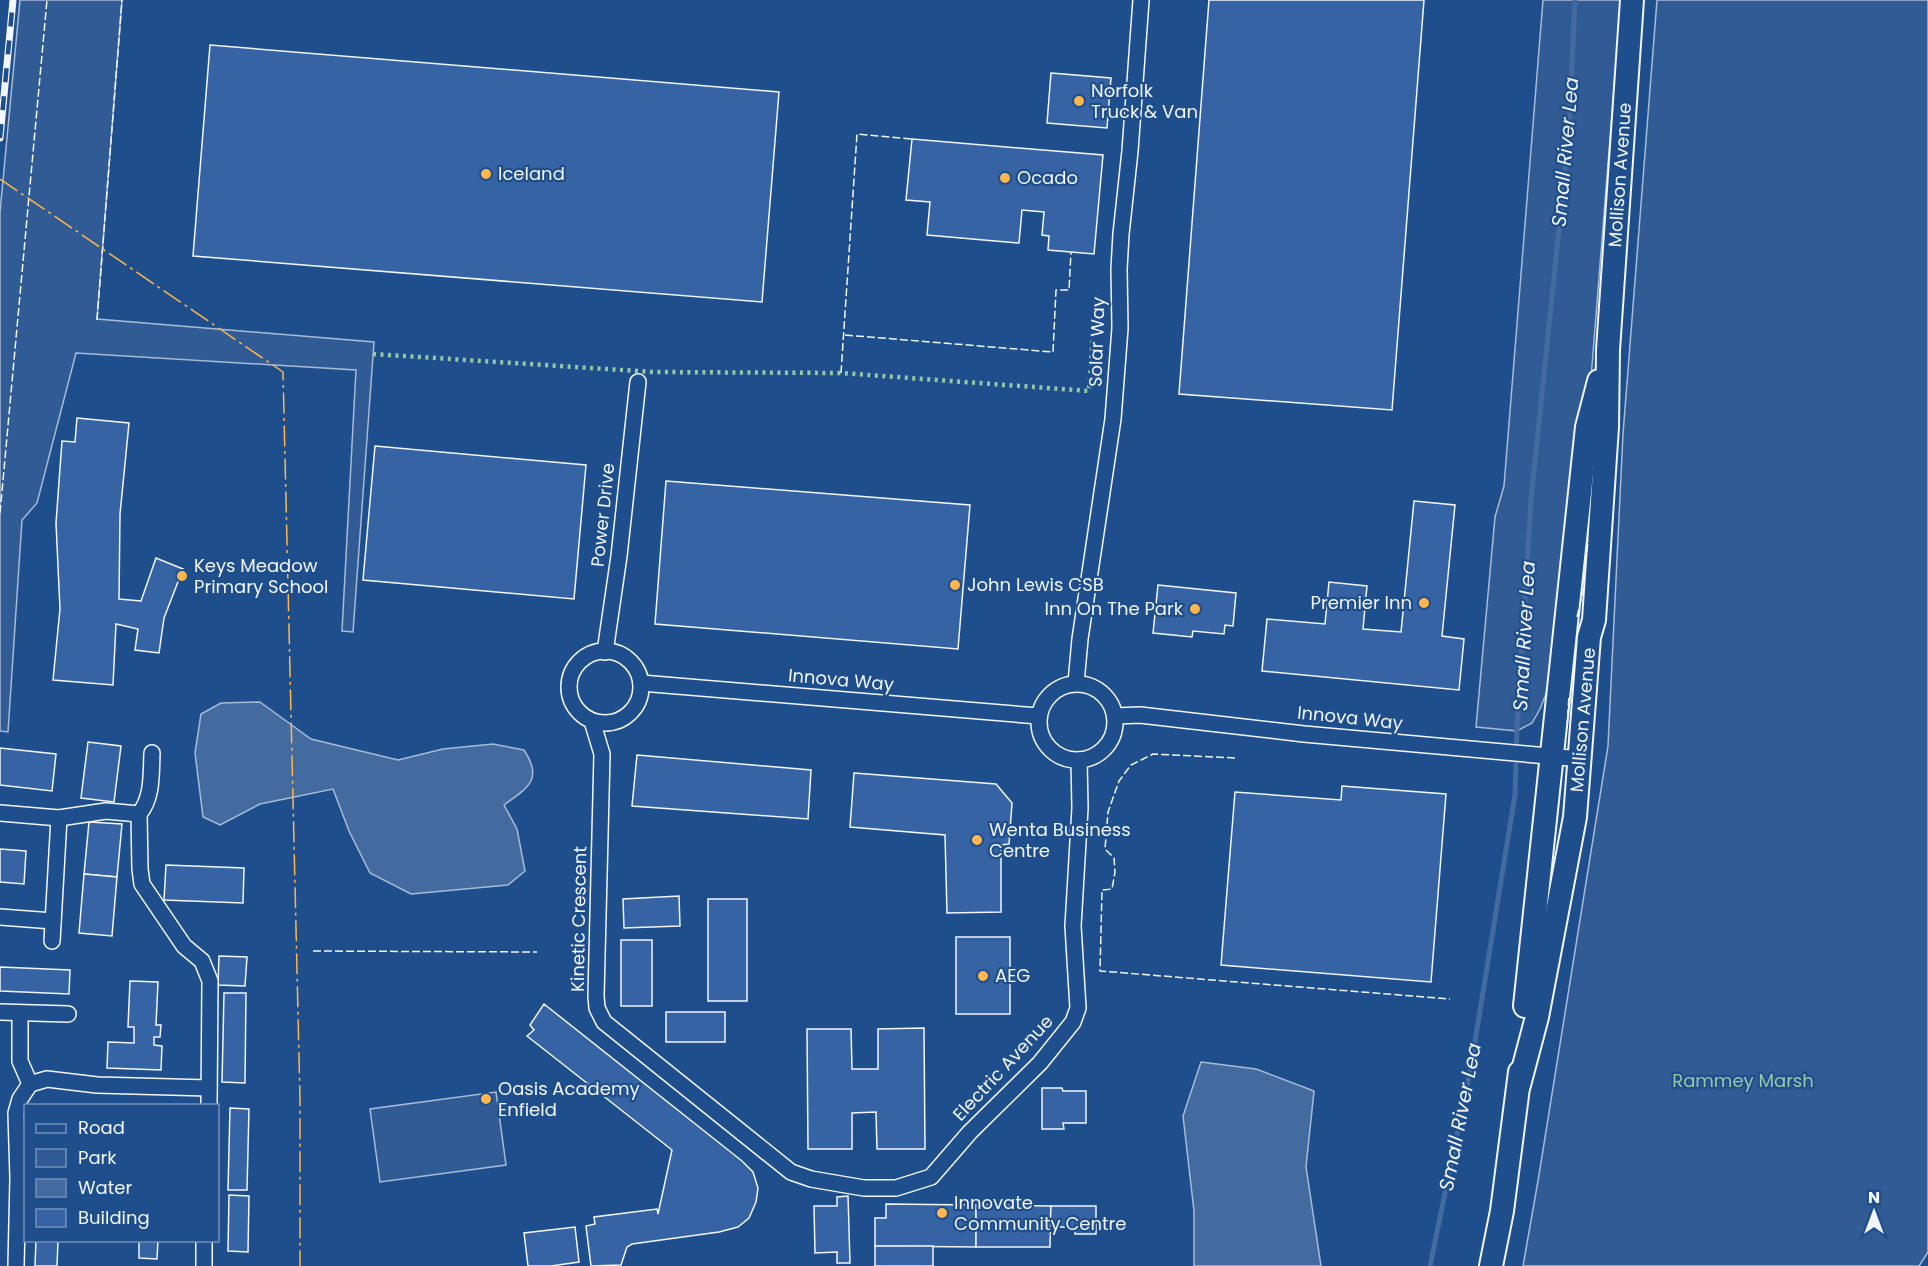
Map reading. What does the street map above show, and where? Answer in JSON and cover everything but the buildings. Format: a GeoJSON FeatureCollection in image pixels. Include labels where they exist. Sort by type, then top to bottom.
{"type":"FeatureCollection","features":[{"type":"Feature","properties":{"kind":"main road","name":"Mollison Avenue"},"geometry":{"type":"LineString","coordinates":[[1519,1085],[1537,1017],[1575,817],[1589,637],[1594,620],[1607,427],[1608,350],[1632,0]]}},
{"type":"Feature","properties":{"kind":"main road","name":"Mollison Avenue"},"geometry":{"type":"LineString","coordinates":[[1491,1266],[1502,1211],[1519,1085],[1551,757],[1587,427],[1608,350]]}},
{"type":"Feature","properties":{"kind":"street","name":"Solar Way"},"geometry":{"type":"LineString","coordinates":[[1076,683],[1080,639],[1113,420],[1120,328],[1121,234],[1130,150],[1141,0]]}},
{"type":"Feature","properties":{"kind":"street","name":"Power Drive"},"geometry":{"type":"LineString","coordinates":[[605,652],[619,556],[638,382]]}},
{"type":"Feature","properties":{"kind":"street"},"geometry":{"type":"LineString","coordinates":[[605,652],[625,657],[633,664],[641,683],[637,704],[631,713],[611,723],[592,721],[581,714],[574,705],[569,684],[577,665],[594,653],[605,652]]}},
{"type":"Feature","properties":{"kind":"street","name":"Innova Way"},"geometry":{"type":"LineString","coordinates":[[641,683],[1038,716]]}},
{"type":"Feature","properties":{"kind":"street"},"geometry":{"type":"LineString","coordinates":[[1076,683],[1091,686],[1102,693],[1110,703],[1115,717],[1114,730],[1110,741],[1091,758],[1066,759],[1046,746],[1038,727],[1038,716],[1049,695],[1065,685],[1076,683]]}},
{"type":"Feature","properties":{"kind":"street","name":"Innova Way"},"geometry":{"type":"LineString","coordinates":[[1115,717],[1140,715],[1304,734],[1581,759]]}},
{"type":"Feature","properties":{"kind":"street","name":"Kinetic Crescent"},"geometry":{"type":"LineString","coordinates":[[592,721],[602,754],[597,1008],[604,1022],[791,1172]]}},
{"type":"Feature","properties":{"kind":"street"},"geometry":{"type":"LineString","coordinates":[[152,753],[148,796],[139,814],[142,884],[184,946],[202,961],[210,981],[209,1104]]}},
{"type":"Feature","properties":{"kind":"street","name":"Electric Avenue"},"geometry":{"type":"LineString","coordinates":[[791,1172],[811,1179],[864,1188],[896,1188],[931,1177],[970,1132],[1040,1063],[1073,1022],[1078,1008],[1073,926],[1080,808],[1079,760]]}},
{"type":"Feature","properties":{"kind":"street"},"geometry":{"type":"LineString","coordinates":[[0,813],[60,818],[106,811],[139,814]]}},
{"type":"Feature","properties":{"kind":"street"},"geometry":{"type":"LineString","coordinates":[[52,941],[60,818]]}},
{"type":"Feature","properties":{"kind":"street"},"geometry":{"type":"LineString","coordinates":[[0,917],[53,921]]}},
{"type":"Feature","properties":{"kind":"street"},"geometry":{"type":"LineString","coordinates":[[0,1012],[68,1014]]}},
{"type":"Feature","properties":{"kind":"street"},"geometry":{"type":"LineString","coordinates":[[20,1013],[20,1061],[30,1084]]}},
{"type":"Feature","properties":{"kind":"street"},"geometry":{"type":"LineString","coordinates":[[16,1266],[18,1178],[16,1113],[20,1099],[30,1084],[47,1078],[97,1085],[209,1088]]}},
{"type":"Feature","properties":{"kind":"street"},"geometry":{"type":"LineString","coordinates":[[204,1242],[204,1266]]}},
{"type":"Feature","properties":{"kind":"green space"},"geometry":{"type":"Polygon","coordinates":[[[20,0],[122,0],[97,319],[374,342],[353,632],[342,631],[356,370],[76,353],[37,503],[22,520],[8,732],[0,731],[0,212],[20,0]]]}},
{"type":"Feature","properties":{"kind":"green space"},"geometry":{"type":"Polygon","coordinates":[[[1543,0],[1621,0],[1590,391],[1561,568],[1548,689],[1532,723],[1517,731],[1476,727],[1495,517],[1504,486],[1543,0]]]}},
{"type":"Feature","properties":{"kind":"green space","name":"Rammey Marsh"},"geometry":{"type":"Polygon","coordinates":[[[1657,0],[1928,0],[1928,1252],[1919,1266],[1523,1266],[1608,746],[1623,434],[1657,0]]]}},
{"type":"Feature","properties":{"kind":"green space"},"geometry":{"type":"Polygon","coordinates":[[[496,1092],[506,1165],[380,1182],[370,1109],[496,1092]]]}},
{"type":"Feature","properties":{"kind":"water"},"geometry":{"type":"Polygon","coordinates":[[[260,702],[311,739],[398,760],[443,749],[493,744],[524,750],[530,760],[533,776],[526,788],[504,805],[517,829],[525,871],[508,885],[411,894],[370,873],[349,831],[333,789],[260,804],[220,825],[203,817],[195,753],[201,714],[221,703],[260,702]]]}},
{"type":"Feature","properties":{"kind":"water"},"geometry":{"type":"Polygon","coordinates":[[[1201,1062],[1256,1069],[1314,1091],[1306,1167],[1321,1266],[1194,1266],[1194,1211],[1183,1116],[1201,1062]]]}},
{"type":"Feature","properties":{"kind":"waterway","name":"Small River Lea"},"geometry":{"type":"LineString","coordinates":[[1430,1266],[1470,1072],[1515,795],[1531,500],[1569,132],[1575,0]]}},
{"type":"Feature","properties":{"kind":"railway"},"geometry":{"type":"LineString","coordinates":[[0,138],[13,0]]}},
{"type":"Feature","properties":{"kind":"hedge"},"geometry":{"type":"LineString","coordinates":[[373,354],[653,372],[841,373],[1089,391],[1096,293]]}},
{"type":"Feature","properties":{"kind":"fence"},"geometry":{"type":"LineString","coordinates":[[0,513],[47,0]]}},
{"type":"Feature","properties":{"kind":"fence"},"geometry":{"type":"LineString","coordinates":[[97,320],[122,0]]}},
{"type":"Feature","properties":{"kind":"fence"},"geometry":{"type":"LineString","coordinates":[[841,373],[857,134],[912,139]]}},
{"type":"Feature","properties":{"kind":"fence"},"geometry":{"type":"LineString","coordinates":[[845,335],[1053,352],[1056,290],[1069,290],[1071,252]]}},
{"type":"Feature","properties":{"kind":"fence"},"geometry":{"type":"LineString","coordinates":[[1577,617],[1583,591],[1588,540]]}},
{"type":"Feature","properties":{"kind":"fence"},"geometry":{"type":"LineString","coordinates":[[1567,728],[1569,695]]}},
{"type":"Feature","properties":{"kind":"fence"},"geometry":{"type":"LineString","coordinates":[[1235,758],[1153,754],[1131,765],[1119,781],[1108,812],[1105,849],[1114,858],[1115,872],[1112,889],[1102,890],[1100,971],[1450,999]]}},
{"type":"Feature","properties":{"kind":"fence"},"geometry":{"type":"LineString","coordinates":[[313,951],[537,952]]}},
{"type":"Feature","properties":{"kind":"power"},"geometry":{"type":"LineString","coordinates":[[0,179],[283,372],[300,1099],[300,1266]]}},
{"type":"Feature","properties":{"kind":"place","name":"Norfolk Truck & Van"},"geometry":{"type":"Point","coordinates":[1079,101]}},
{"type":"Feature","properties":{"kind":"place","name":"Iceland"},"geometry":{"type":"Point","coordinates":[486,174]}},
{"type":"Feature","properties":{"kind":"place","name":"Ocado"},"geometry":{"type":"Point","coordinates":[1005,178]}},
{"type":"Feature","properties":{"kind":"place","name":"Keys Meadow Primary School"},"geometry":{"type":"Point","coordinates":[182,576]}},
{"type":"Feature","properties":{"kind":"place","name":"John Lewis CSB"},"geometry":{"type":"Point","coordinates":[955,585]}},
{"type":"Feature","properties":{"kind":"place","name":"Premier Inn"},"geometry":{"type":"Point","coordinates":[1424,603]}},
{"type":"Feature","properties":{"kind":"place","name":"Inn On The Park"},"geometry":{"type":"Point","coordinates":[1195,609]}},
{"type":"Feature","properties":{"kind":"place","name":"Wenta Business Centre"},"geometry":{"type":"Point","coordinates":[977,840]}},
{"type":"Feature","properties":{"kind":"place","name":"AEG"},"geometry":{"type":"Point","coordinates":[983,976]}},
{"type":"Feature","properties":{"kind":"place","name":"Oasis Academy Enfield"},"geometry":{"type":"Point","coordinates":[486,1099]}},
{"type":"Feature","properties":{"kind":"place","name":"Innovate Community Centre"},"geometry":{"type":"Point","coordinates":[942,1213]}}]}
